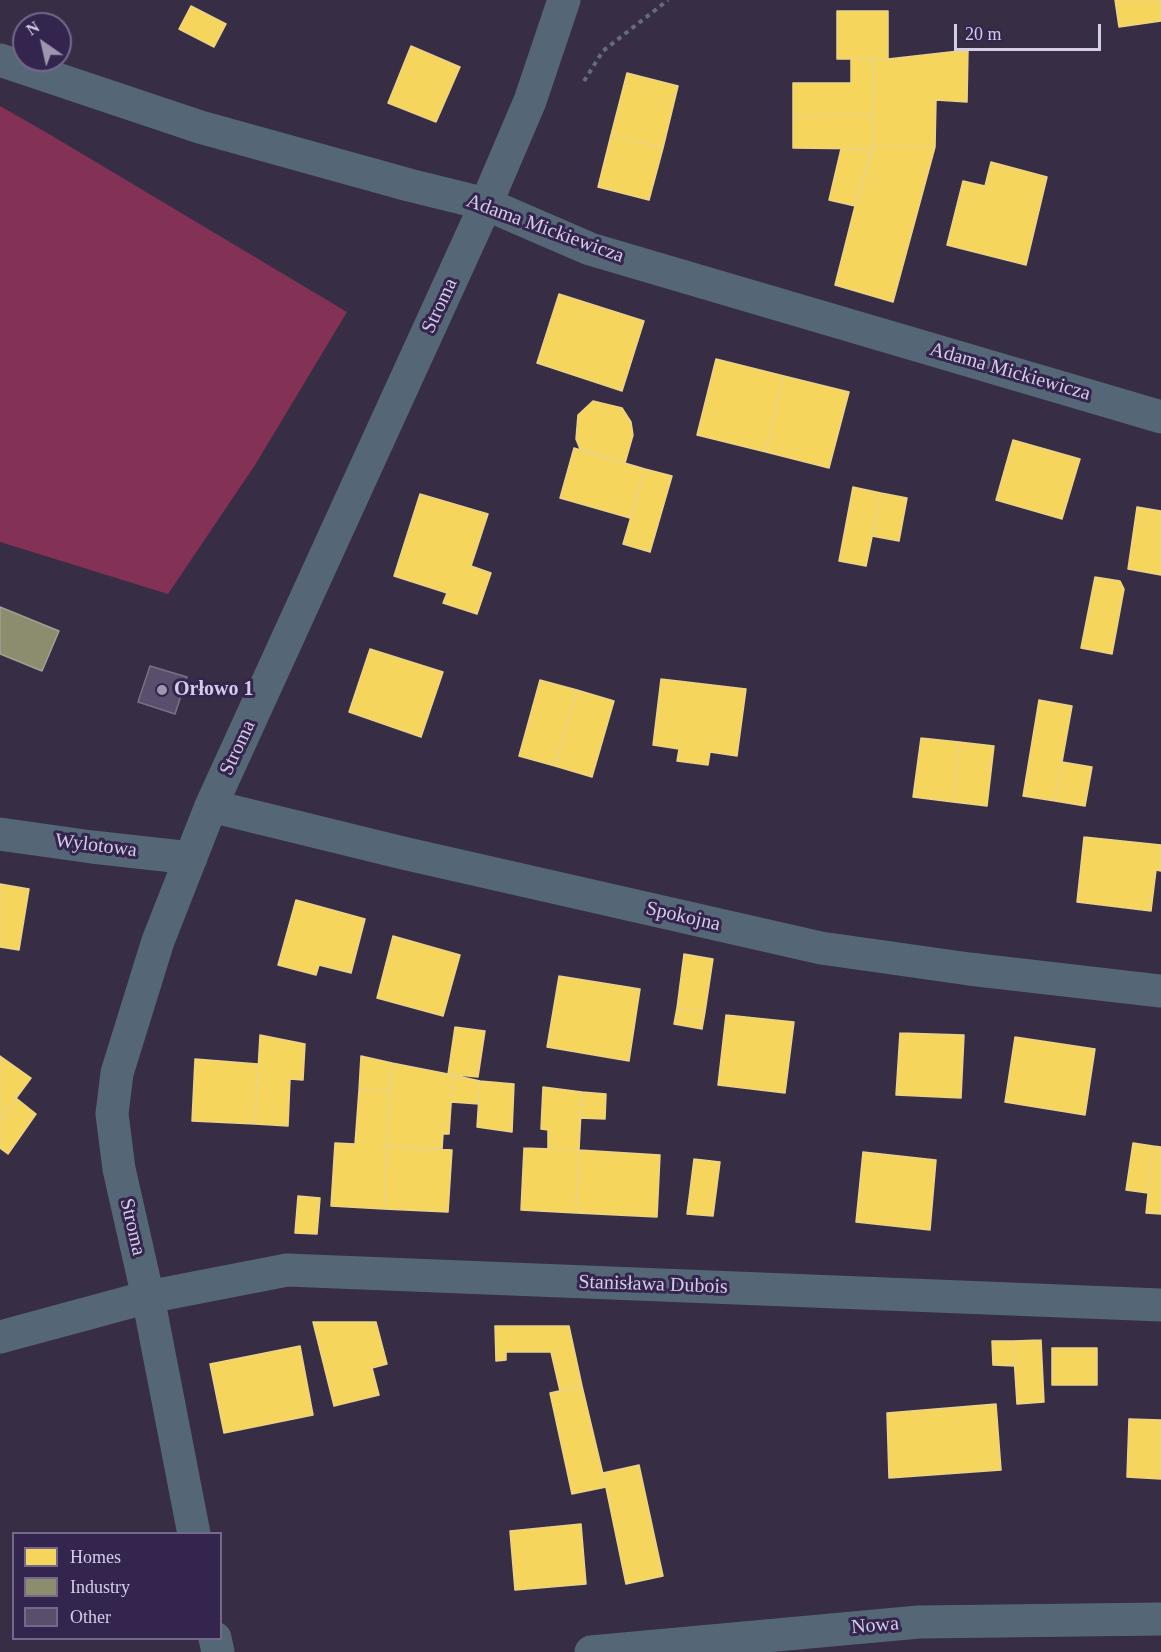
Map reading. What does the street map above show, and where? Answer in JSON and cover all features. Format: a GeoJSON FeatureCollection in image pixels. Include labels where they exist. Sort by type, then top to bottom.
{"type":"FeatureCollection","features":[{"type":"Feature","properties":{"kind":"street","name":"Stroma"},"geometry":{"type":"LineString","coordinates":[[194,1532],[148,1297],[119,1169],[112,1114],[117,1072],[158,941],[211,806],[486,204],[530,101],[564,0]]}},
{"type":"Feature","properties":{"kind":"street","name":"Adama Mickiewicza"},"geometry":{"type":"LineString","coordinates":[[0,60],[200,127],[486,204],[590,249],[1161,417]]}},
{"type":"Feature","properties":{"kind":"street","name":"Spokojna"},"geometry":{"type":"LineString","coordinates":[[211,806],[426,858],[821,948],[969,969],[1161,991]]}},
{"type":"Feature","properties":{"kind":"street","name":"Wylotowa"},"geometry":{"type":"LineString","coordinates":[[0,834],[191,858]]}},
{"type":"Feature","properties":{"kind":"street","name":"Stanisława Dubois"},"geometry":{"type":"LineString","coordinates":[[148,1297],[286,1270],[1161,1305]]}},
{"type":"Feature","properties":{"kind":"street"},"geometry":{"type":"LineString","coordinates":[[0,1337],[148,1297]]}},
{"type":"Feature","properties":{"kind":"street","name":"Nowa"},"geometry":{"type":"LineString","coordinates":[[591,1652],[919,1622],[1161,1619]]}},
{"type":"Feature","properties":{"kind":"path"},"geometry":{"type":"LineString","coordinates":[[580,88],[603,51],[668,0]]}},
{"type":"Feature","properties":{"kind":"shaded area"},"geometry":{"type":"Polygon","coordinates":[[[0,106],[347,312],[255,465],[168,594],[0,542],[0,106]]]}},
{"type":"Feature","properties":{"kind":"building: Homes"},"geometry":{"type":"Polygon","coordinates":[[[1115,0],[1161,0],[1161,21],[1119,27],[1115,0]]]}},
{"type":"Feature","properties":{"kind":"building: Homes"},"geometry":{"type":"Polygon","coordinates":[[[191,6],[226,24],[214,47],[179,29],[191,6]]]}},
{"type":"Feature","properties":{"kind":"building: Homes"},"geometry":{"type":"Polygon","coordinates":[[[837,11],[888,11],[888,59],[837,59],[837,11]]]}},
{"type":"Feature","properties":{"kind":"building: Homes"},"geometry":{"type":"Polygon","coordinates":[[[411,46],[460,67],[436,122],[388,103],[411,46]]]}},
{"type":"Feature","properties":{"kind":"building: Homes"},"geometry":{"type":"Polygon","coordinates":[[[968,50],[967,102],[936,100],[935,147],[873,146],[873,59],[968,50]]]}},
{"type":"Feature","properties":{"kind":"building: Homes"},"geometry":{"type":"Polygon","coordinates":[[[851,59],[873,59],[873,115],[793,116],[793,83],[851,83],[851,59]]]}},
{"type":"Feature","properties":{"kind":"building: Homes"},"geometry":{"type":"Polygon","coordinates":[[[627,73],[678,86],[663,148],[611,135],[627,73]]]}},
{"type":"Feature","properties":{"kind":"building: Homes"},"geometry":{"type":"Polygon","coordinates":[[[873,115],[873,149],[793,148],[793,116],[873,115]]]}},
{"type":"Feature","properties":{"kind":"building: Homes"},"geometry":{"type":"Polygon","coordinates":[[[611,135],[663,148],[649,200],[598,187],[611,135]]]}},
{"type":"Feature","properties":{"kind":"building: Homes"},"geometry":{"type":"Polygon","coordinates":[[[873,146],[935,147],[893,302],[835,285],[873,146]]]}},
{"type":"Feature","properties":{"kind":"building: Homes"},"geometry":{"type":"Polygon","coordinates":[[[841,149],[873,149],[855,206],[829,200],[841,149]]]}},
{"type":"Feature","properties":{"kind":"building: Homes"},"geometry":{"type":"Polygon","coordinates":[[[991,162],[1047,177],[1026,265],[947,245],[963,181],[985,186],[991,162]]]}},
{"type":"Feature","properties":{"kind":"building: Homes"},"geometry":{"type":"Polygon","coordinates":[[[559,294],[644,321],[622,391],[537,363],[559,294]]]}},
{"type":"Feature","properties":{"kind":"building: Homes"},"geometry":{"type":"Polygon","coordinates":[[[716,359],[784,376],[766,452],[697,435],[716,359]]]}},
{"type":"Feature","properties":{"kind":"building: Homes"},"geometry":{"type":"Polygon","coordinates":[[[784,376],[849,392],[829,468],[766,452],[784,376]]]}},
{"type":"Feature","properties":{"kind":"building: Homes"},"geometry":{"type":"Polygon","coordinates":[[[593,401],[622,408],[631,422],[633,435],[625,463],[580,449],[576,439],[578,415],[593,401]]]}},
{"type":"Feature","properties":{"kind":"building: Homes"},"geometry":{"type":"Polygon","coordinates":[[[1013,440],[1080,459],[1062,519],[996,500],[1013,440]]]}},
{"type":"Feature","properties":{"kind":"building: Homes"},"geometry":{"type":"Polygon","coordinates":[[[574,448],[645,469],[630,518],[560,498],[574,448]]]}},
{"type":"Feature","properties":{"kind":"building: Homes"},"geometry":{"type":"Polygon","coordinates":[[[645,469],[672,476],[650,552],[623,544],[645,469]]]}},
{"type":"Feature","properties":{"kind":"building: Homes"},"geometry":{"type":"Polygon","coordinates":[[[853,487],[881,493],[866,566],[839,561],[853,487]]]}},
{"type":"Feature","properties":{"kind":"building: Homes"},"geometry":{"type":"Polygon","coordinates":[[[881,493],[907,498],[899,541],[872,536],[881,493]]]}},
{"type":"Feature","properties":{"kind":"building: Homes"},"geometry":{"type":"Polygon","coordinates":[[[420,494],[488,514],[471,566],[491,573],[477,614],[443,603],[447,593],[394,576],[420,494]]]}},
{"type":"Feature","properties":{"kind":"building: Homes"},"geometry":{"type":"Polygon","coordinates":[[[1137,507],[1161,511],[1161,575],[1128,569],[1137,507]]]}},
{"type":"Feature","properties":{"kind":"building: Homes"},"geometry":{"type":"Polygon","coordinates":[[[1095,577],[1120,581],[1124,589],[1112,654],[1081,648],[1095,577]]]}},
{"type":"Feature","properties":{"kind":"building: Homes"},"geometry":{"type":"Polygon","coordinates":[[[370,649],[443,672],[421,737],[349,712],[370,649]]]}},
{"type":"Feature","properties":{"kind":"building: Homes"},"geometry":{"type":"Polygon","coordinates":[[[661,679],[746,689],[737,756],[710,752],[708,765],[677,761],[679,749],[653,745],[661,679]]]}},
{"type":"Feature","properties":{"kind":"building: Homes"},"geometry":{"type":"Polygon","coordinates":[[[540,680],[577,690],[555,766],[519,756],[540,680]]]}},
{"type":"Feature","properties":{"kind":"building: Homes"},"geometry":{"type":"Polygon","coordinates":[[[577,690],[614,701],[592,777],[555,766],[577,690]]]}},
{"type":"Feature","properties":{"kind":"building: Homes"},"geometry":{"type":"Polygon","coordinates":[[[1039,700],[1072,706],[1055,801],[1023,796],[1039,700]]]}},
{"type":"Feature","properties":{"kind":"building: Homes"},"geometry":{"type":"Polygon","coordinates":[[[921,738],[959,742],[953,802],[913,797],[921,738]]]}},
{"type":"Feature","properties":{"kind":"building: Homes"},"geometry":{"type":"Polygon","coordinates":[[[959,742],[994,746],[987,806],[953,802],[959,742]]]}},
{"type":"Feature","properties":{"kind":"building: Homes"},"geometry":{"type":"Polygon","coordinates":[[[1062,762],[1092,767],[1085,806],[1055,801],[1062,762]]]}},
{"type":"Feature","properties":{"kind":"building: Homes"},"geometry":{"type":"Polygon","coordinates":[[[1084,837],[1161,845],[1161,871],[1156,870],[1151,911],[1077,902],[1084,837]]]}},
{"type":"Feature","properties":{"kind":"building: Homes"},"geometry":{"type":"Polygon","coordinates":[[[0,884],[29,889],[19,950],[0,947],[0,884]]]}},
{"type":"Feature","properties":{"kind":"building: Homes"},"geometry":{"type":"Polygon","coordinates":[[[296,900],[365,919],[351,973],[319,965],[316,975],[278,965],[296,900]]]}},
{"type":"Feature","properties":{"kind":"building: Homes"},"geometry":{"type":"Polygon","coordinates":[[[393,936],[460,955],[443,1016],[377,998],[393,936]]]}},
{"type":"Feature","properties":{"kind":"building: Homes"},"geometry":{"type":"Polygon","coordinates":[[[684,954],[713,959],[705,1012],[677,1008],[684,954]]]}},
{"type":"Feature","properties":{"kind":"building: Homes"},"geometry":{"type":"Polygon","coordinates":[[[559,976],[640,989],[629,1061],[547,1047],[559,976]]]}},
{"type":"Feature","properties":{"kind":"building: Homes"},"geometry":{"type":"Polygon","coordinates":[[[677,1008],[705,1012],[702,1029],[674,1024],[677,1008]]]}},
{"type":"Feature","properties":{"kind":"building: Homes"},"geometry":{"type":"Polygon","coordinates":[[[726,1015],[794,1022],[785,1093],[718,1085],[726,1015]]]}},
{"type":"Feature","properties":{"kind":"building: Homes"},"geometry":{"type":"Polygon","coordinates":[[[455,1027],[485,1031],[478,1077],[448,1074],[455,1027]]]}},
{"type":"Feature","properties":{"kind":"building: Homes"},"geometry":{"type":"Polygon","coordinates":[[[900,1033],[964,1035],[961,1098],[896,1095],[900,1033]]]}},
{"type":"Feature","properties":{"kind":"building: Homes"},"geometry":{"type":"Polygon","coordinates":[[[260,1035],[305,1044],[303,1080],[290,1079],[288,1126],[255,1124],[260,1035]]]}},
{"type":"Feature","properties":{"kind":"building: Homes"},"geometry":{"type":"Polygon","coordinates":[[[1015,1037],[1095,1049],[1085,1115],[1005,1102],[1015,1037]]]}},
{"type":"Feature","properties":{"kind":"building: Homes"},"geometry":{"type":"Polygon","coordinates":[[[0,1056],[31,1078],[0,1120],[0,1056]]]}},
{"type":"Feature","properties":{"kind":"building: Homes"},"geometry":{"type":"Polygon","coordinates":[[[361,1056],[392,1063],[390,1091],[359,1090],[361,1056]]]}},
{"type":"Feature","properties":{"kind":"building: Homes"},"geometry":{"type":"Polygon","coordinates":[[[195,1059],[258,1064],[255,1124],[192,1121],[195,1059]]]}},
{"type":"Feature","properties":{"kind":"building: Homes"},"geometry":{"type":"Polygon","coordinates":[[[392,1063],[453,1075],[449,1134],[443,1134],[442,1149],[387,1147],[392,1063]]]}},
{"type":"Feature","properties":{"kind":"building: Homes"},"geometry":{"type":"Polygon","coordinates":[[[453,1075],[480,1081],[479,1104],[451,1102],[453,1075]]]}},
{"type":"Feature","properties":{"kind":"building: Homes"},"geometry":{"type":"Polygon","coordinates":[[[480,1081],[514,1084],[512,1132],[477,1127],[480,1081]]]}},
{"type":"Feature","properties":{"kind":"building: Homes"},"geometry":{"type":"Polygon","coordinates":[[[543,1087],[582,1092],[579,1150],[548,1149],[548,1130],[541,1129],[543,1087]]]}},
{"type":"Feature","properties":{"kind":"building: Homes"},"geometry":{"type":"Polygon","coordinates":[[[359,1090],[390,1091],[384,1209],[331,1206],[335,1143],[355,1144],[359,1090]]]}},
{"type":"Feature","properties":{"kind":"building: Homes"},"geometry":{"type":"Polygon","coordinates":[[[582,1092],[606,1094],[605,1119],[580,1118],[582,1092]]]}},
{"type":"Feature","properties":{"kind":"building: Homes"},"geometry":{"type":"Polygon","coordinates":[[[16,1098],[36,1114],[8,1154],[0,1148],[0,1120],[16,1098]]]}},
{"type":"Feature","properties":{"kind":"building: Homes"},"geometry":{"type":"Polygon","coordinates":[[[1133,1143],[1153,1146],[1148,1193],[1126,1190],[1133,1143]]]}},
{"type":"Feature","properties":{"kind":"building: Homes"},"geometry":{"type":"Polygon","coordinates":[[[1153,1146],[1161,1147],[1161,1214],[1146,1213],[1153,1146]]]}},
{"type":"Feature","properties":{"kind":"building: Homes"},"geometry":{"type":"Polygon","coordinates":[[[387,1147],[452,1150],[448,1212],[384,1209],[387,1147]]]}},
{"type":"Feature","properties":{"kind":"building: Homes"},"geometry":{"type":"Polygon","coordinates":[[[524,1148],[579,1150],[576,1213],[521,1210],[524,1148]]]}},
{"type":"Feature","properties":{"kind":"building: Homes"},"geometry":{"type":"Polygon","coordinates":[[[579,1150],[660,1155],[657,1217],[576,1213],[579,1150]]]}},
{"type":"Feature","properties":{"kind":"building: Homes"},"geometry":{"type":"Polygon","coordinates":[[[863,1152],[936,1160],[930,1230],[856,1222],[863,1152]]]}},
{"type":"Feature","properties":{"kind":"building: Homes"},"geometry":{"type":"Polygon","coordinates":[[[694,1159],[720,1162],[713,1216],[687,1214],[694,1159]]]}},
{"type":"Feature","properties":{"kind":"building: Homes"},"geometry":{"type":"Polygon","coordinates":[[[298,1196],[320,1198],[317,1234],[295,1233],[298,1196]]]}},
{"type":"Feature","properties":{"kind":"building: Homes"},"geometry":{"type":"Polygon","coordinates":[[[313,1322],[376,1322],[387,1364],[372,1368],[379,1395],[334,1406],[313,1322]]]}},
{"type":"Feature","properties":{"kind":"building: Homes"},"geometry":{"type":"Polygon","coordinates":[[[495,1326],[569,1326],[582,1386],[560,1391],[551,1352],[506,1352],[506,1360],[496,1361],[495,1326]]]}},
{"type":"Feature","properties":{"kind":"building: Homes"},"geometry":{"type":"Polygon","coordinates":[[[1041,1340],[1044,1402],[1017,1404],[1013,1341],[1041,1340]]]}},
{"type":"Feature","properties":{"kind":"building: Homes"},"geometry":{"type":"Polygon","coordinates":[[[992,1341],[1013,1341],[1015,1366],[993,1365],[992,1341]]]}},
{"type":"Feature","properties":{"kind":"building: Homes"},"geometry":{"type":"Polygon","coordinates":[[[300,1346],[313,1415],[224,1433],[210,1364],[300,1346]]]}},
{"type":"Feature","properties":{"kind":"building: Homes"},"geometry":{"type":"Polygon","coordinates":[[[1052,1348],[1097,1348],[1097,1385],[1052,1385],[1052,1348]]]}},
{"type":"Feature","properties":{"kind":"building: Homes"},"geometry":{"type":"Polygon","coordinates":[[[582,1386],[606,1487],[572,1494],[550,1393],[582,1386]]]}},
{"type":"Feature","properties":{"kind":"building: Homes"},"geometry":{"type":"Polygon","coordinates":[[[996,1404],[1001,1470],[889,1478],[887,1413],[996,1404]]]}},
{"type":"Feature","properties":{"kind":"building: Homes"},"geometry":{"type":"Polygon","coordinates":[[[1129,1419],[1161,1420],[1161,1479],[1127,1477],[1129,1419]]]}},
{"type":"Feature","properties":{"kind":"building: Homes"},"geometry":{"type":"Polygon","coordinates":[[[639,1465],[663,1576],[626,1584],[603,1473],[639,1465]]]}},
{"type":"Feature","properties":{"kind":"building: Homes"},"geometry":{"type":"Polygon","coordinates":[[[581,1524],[586,1584],[515,1590],[510,1531],[581,1524]]]}},
{"type":"Feature","properties":{"kind":"building: Industry"},"geometry":{"type":"Polygon","coordinates":[[[0,607],[59,631],[42,671],[0,654],[0,607]]]}},
{"type":"Feature","properties":{"kind":"building: Other","name":"Orłowo 1"},"geometry":{"type":"Polygon","coordinates":[[[150,666],[187,677],[175,714],[138,702],[150,666]]]}},
{"type":"Feature","properties":{"kind":"place","name":"Orłowo 1"},"geometry":{"type":"Point","coordinates":[162,690]}}]}
